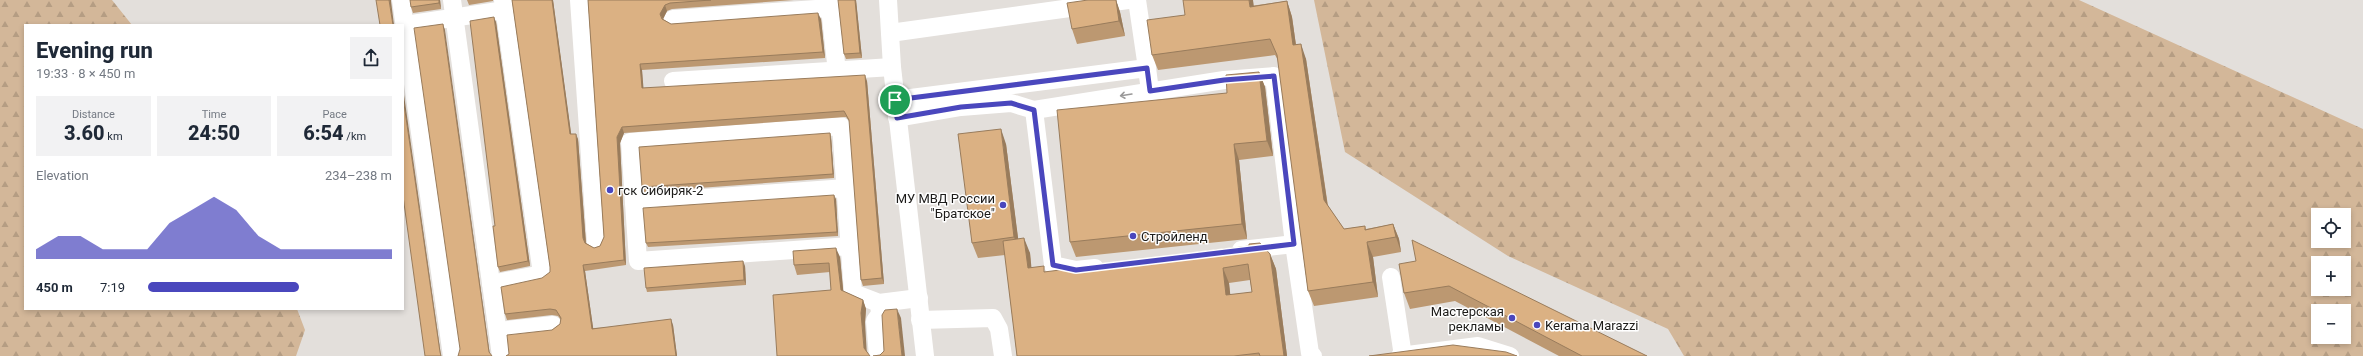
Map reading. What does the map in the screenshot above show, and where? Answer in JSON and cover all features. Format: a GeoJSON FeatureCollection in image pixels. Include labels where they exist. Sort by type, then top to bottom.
{"type":"FeatureCollection","features":[{"type":"Feature","properties":{"kind":"street"},"geometry":{"type":"LineString","coordinates":[[401,0],[452,356]]}},
{"type":"Feature","properties":{"kind":"street"},"geometry":{"type":"LineString","coordinates":[[579,0],[596,243]]}},
{"type":"Feature","properties":{"kind":"street"},"geometry":{"type":"LineString","coordinates":[[888,0],[895,100],[925,356]]}},
{"type":"Feature","properties":{"kind":"street"},"geometry":{"type":"LineString","coordinates":[[890,33],[1128,0]]}},
{"type":"Feature","properties":{"kind":"street"},"geometry":{"type":"LineString","coordinates":[[1137,0],[1150,91]]}},
{"type":"Feature","properties":{"kind":"street"},"geometry":{"type":"LineString","coordinates":[[673,19],[830,4],[837,72]]}},
{"type":"Feature","properties":{"kind":"street"},"geometry":{"type":"LineString","coordinates":[[405,25],[454,9],[504,5],[542,274],[491,284]]}},
{"type":"Feature","properties":{"kind":"street"},"geometry":{"type":"LineString","coordinates":[[454,9],[501,356]]}},
{"type":"Feature","properties":{"kind":"street"},"geometry":{"type":"LineString","coordinates":[[673,81],[837,72],[892,67]]}},
{"type":"Feature","properties":{"kind":"street"},"geometry":{"type":"LineString","coordinates":[[895,100],[988,90],[1147,68]]}},
{"type":"Feature","properties":{"kind":"street"},"geometry":{"type":"LineString","coordinates":[[988,90],[1011,103],[1034,110],[1224,80],[1274,76],[1294,244],[1310,353],[1313,356]]}},
{"type":"Feature","properties":{"kind":"street"},"geometry":{"type":"LineString","coordinates":[[897,118],[961,107],[1011,103]]}},
{"type":"Feature","properties":{"kind":"street"},"geometry":{"type":"LineString","coordinates":[[1034,110],[1053,265],[1076,270],[1115,265]]}},
{"type":"Feature","properties":{"kind":"street"},"geometry":{"type":"LineString","coordinates":[[850,246],[638,261],[630,142],[841,126],[846,188],[850,246],[853,293],[879,303],[919,298]]}},
{"type":"Feature","properties":{"kind":"street"},"geometry":{"type":"LineString","coordinates":[[634,203],[846,188]]}},
{"type":"Feature","properties":{"kind":"street"},"geometry":{"type":"LineString","coordinates":[[1224,252],[1294,244]]}},
{"type":"Feature","properties":{"kind":"street"},"geometry":{"type":"LineString","coordinates":[[1391,277],[1403,356]]}},
{"type":"Feature","properties":{"kind":"street"},"geometry":{"type":"LineString","coordinates":[[878,356],[875,320],[880,314],[879,303]]}},
{"type":"Feature","properties":{"kind":"street"},"geometry":{"type":"LineString","coordinates":[[920,320],[993,318],[999,329],[1003,356]]}},
{"type":"Feature","properties":{"kind":"street"},"geometry":{"type":"LineString","coordinates":[[498,331],[553,325]]}},
{"type":"Feature","properties":{"kind":"street"},"geometry":{"type":"LineString","coordinates":[[1400,356],[1478,346],[1510,356]]}},
{"type":"Feature","properties":{"kind":"green space"},"geometry":{"type":"Polygon","coordinates":[[[0,0],[112,0],[131,24],[24,24],[24,310],[297,310],[305,330],[296,356],[0,356],[0,0]]]}},
{"type":"Feature","properties":{"kind":"green space"},"geometry":{"type":"Polygon","coordinates":[[[1314,0],[2079,0],[2363,129],[2363,356],[1684,356],[1668,329],[1508,256],[1345,152],[1314,0]]]}},
{"type":"Feature","properties":{"kind":"building"},"geometry":{"type":"Polygon","coordinates":[[[376,0],[389,0],[393,24],[380,24],[376,0]]]}},
{"type":"Feature","properties":{"kind":"building"},"geometry":{"type":"Polygon","coordinates":[[[410,0],[439,0],[439,3],[411,7],[410,0]]]}},
{"type":"Feature","properties":{"kind":"building"},"geometry":{"type":"Polygon","coordinates":[[[512,0],[552,0],[570,134],[576,134],[583,238],[585,243],[594,248],[600,246],[604,237],[588,0],[711,0],[670,3],[665,5],[660,14],[662,19],[671,24],[818,13],[823,52],[640,64],[642,88],[865,75],[882,278],[861,280],[849,120],[844,111],[622,127],[617,137],[624,260],[583,265],[592,329],[671,319],[676,356],[506,356],[509,354],[507,335],[552,330],[560,324],[561,318],[556,310],[550,309],[505,314],[501,287],[542,278],[550,272],[512,0]]]}},
{"type":"Feature","properties":{"kind":"building"},"geometry":{"type":"Polygon","coordinates":[[[838,0],[855,0],[860,53],[844,54],[838,0]]]}},
{"type":"Feature","properties":{"kind":"building"},"geometry":{"type":"Polygon","coordinates":[[[1088,0],[1116,0],[1119,21],[1072,29],[1067,3],[1088,0]]]}},
{"type":"Feature","properties":{"kind":"building"},"geometry":{"type":"Polygon","coordinates":[[[1183,0],[1249,0],[1250,7],[1287,1],[1293,45],[1301,44],[1324,200],[1344,229],[1365,226],[1365,230],[1393,224],[1396,237],[1367,242],[1373,282],[1308,291],[1277,55],[1270,39],[1152,55],[1147,20],[1185,15],[1183,0]]]}},
{"type":"Feature","properties":{"kind":"building"},"geometry":{"type":"Polygon","coordinates":[[[494,17],[528,261],[498,267],[493,226],[495,226],[470,21],[494,17]]]}},
{"type":"Feature","properties":{"kind":"building"},"geometry":{"type":"Polygon","coordinates":[[[443,24],[489,352],[492,356],[458,356],[460,349],[414,28],[443,24]]]}},
{"type":"Feature","properties":{"kind":"building"},"geometry":{"type":"Polygon","coordinates":[[[1259,72],[1267,141],[1234,144],[1242,224],[1070,242],[1057,110],[1227,93],[1226,75],[1259,72]]]}},
{"type":"Feature","properties":{"kind":"building"},"geometry":{"type":"Polygon","coordinates":[[[404,104],[441,356],[425,356],[404,203],[404,104]]]}},
{"type":"Feature","properties":{"kind":"building"},"geometry":{"type":"Polygon","coordinates":[[[1001,129],[1014,237],[972,243],[958,134],[1001,129]]]}},
{"type":"Feature","properties":{"kind":"building"},"geometry":{"type":"Polygon","coordinates":[[[830,133],[833,174],[642,187],[639,147],[830,133]]]}},
{"type":"Feature","properties":{"kind":"building"},"geometry":{"type":"Polygon","coordinates":[[[834,195],[837,232],[646,243],[643,208],[834,195]]]}},
{"type":"Feature","properties":{"kind":"building"},"geometry":{"type":"Polygon","coordinates":[[[1024,238],[1028,268],[1044,266],[1044,272],[1249,246],[1249,244],[1260,243],[1270,254],[1284,356],[1260,356],[1259,353],[1234,356],[1017,356],[1003,241],[1024,238]],[[1248,264],[1223,268],[1226,295],[1252,292],[1248,264]]]}},
{"type":"Feature","properties":{"kind":"building"},"geometry":{"type":"Polygon","coordinates":[[[1412,240],[1647,356],[1582,356],[1449,286],[1404,293],[1399,264],[1416,261],[1412,240]]]}},
{"type":"Feature","properties":{"kind":"building"},"geometry":{"type":"Polygon","coordinates":[[[836,248],[841,290],[863,300],[861,313],[864,348],[870,356],[777,356],[773,295],[831,290],[829,263],[794,265],[793,251],[836,248]]]}},
{"type":"Feature","properties":{"kind":"building"},"geometry":{"type":"Polygon","coordinates":[[[743,261],[744,280],[646,288],[644,268],[743,261]]]}},
{"type":"Feature","properties":{"kind":"building"},"geometry":{"type":"Polygon","coordinates":[[[897,309],[902,356],[873,356],[880,355],[884,351],[882,315],[885,310],[897,309]]]}},
{"type":"Feature","properties":{"kind":"building"},"geometry":{"type":"Polygon","coordinates":[[[1453,345],[1506,352],[1517,356],[1369,356],[1453,345]]]}},
{"type":"Feature","properties":{"kind":"place","name":"гск Сибиряк-2"},"geometry":{"type":"Point","coordinates":[610,190]}},
{"type":"Feature","properties":{"kind":"place","name":"МУ МВД России \"Братское\""},"geometry":{"type":"Point","coordinates":[1003,205]}},
{"type":"Feature","properties":{"kind":"place","name":"Стройленд"},"geometry":{"type":"Point","coordinates":[1133,236]}},
{"type":"Feature","properties":{"kind":"place","name":"Мастерская рекламы"},"geometry":{"type":"Point","coordinates":[1512,318]}},
{"type":"Feature","properties":{"kind":"place","name":"Kerama Marazzi"},"geometry":{"type":"Point","coordinates":[1537,325]}},
{"type":"Feature","properties":{"kind":"route"},"geometry":{"type":"LineString","coordinates":[[1147,68],[1150,91],[1224,80],[1274,76],[1294,244],[1076,270],[1053,265],[1034,110],[1011,103],[961,107],[897,118],[895,100],[988,90],[1147,68]]}}]}
